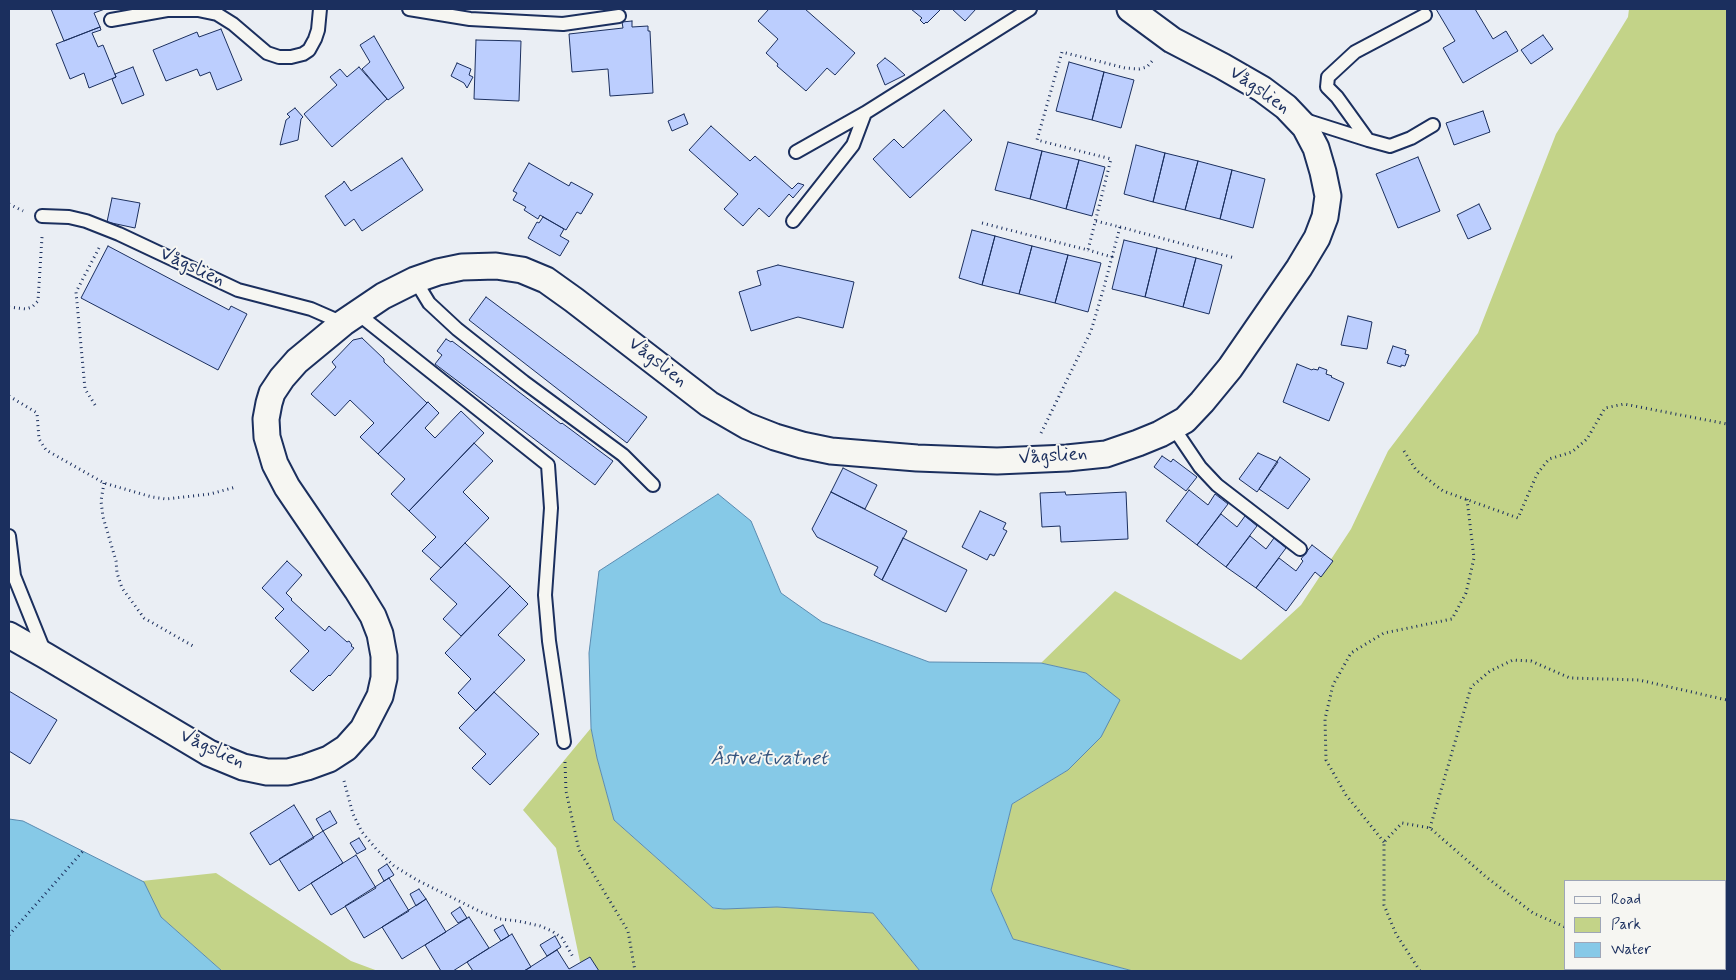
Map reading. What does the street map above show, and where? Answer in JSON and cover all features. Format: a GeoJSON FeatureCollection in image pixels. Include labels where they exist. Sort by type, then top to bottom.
{"type":"FeatureCollection","features":[{"type":"Feature","properties":{"kind":"street","name":"Vågslien"},"geometry":{"type":"LineString","coordinates":[[9,636],[209,753],[243,767],[267,772],[288,772],[307,768],[346,748],[363,729],[380,696],[384,678],[384,656],[380,634],[357,590],[287,487],[275,464],[268,437],[266,419],[272,393],[297,361],[350,318],[383,296],[415,280],[438,272],[462,267],[496,266],[522,270],[546,280],[709,404],[747,426],[793,442],[830,450],[917,458],[997,461],[1033,460],[1106,454],[1138,443],[1173,427],[1191,414],[1230,368],[1299,268],[1325,217],[1328,196],[1316,148],[1305,127],[1295,116],[1262,89],[1172,40],[1130,9]]}},
{"type":"Feature","properties":{"kind":"lane"},"geometry":{"type":"LineString","coordinates":[[111,20],[167,10],[198,10],[217,14],[233,24],[267,53],[280,58],[303,54],[312,44],[318,30],[320,9]]}},
{"type":"Feature","properties":{"kind":"lane"},"geometry":{"type":"LineString","coordinates":[[409,9],[470,19],[563,24],[619,16]]}},
{"type":"Feature","properties":{"kind":"lane"},"geometry":{"type":"LineString","coordinates":[[796,152],[865,113],[1030,9]]}},
{"type":"Feature","properties":{"kind":"lane"},"geometry":{"type":"LineString","coordinates":[[1368,140],[1337,97],[1327,87],[1328,77],[1355,52],[1425,15]]}},
{"type":"Feature","properties":{"kind":"lane"},"geometry":{"type":"LineString","coordinates":[[793,221],[852,145],[865,113]]}},
{"type":"Feature","properties":{"kind":"lane"},"geometry":{"type":"LineString","coordinates":[[1295,116],[1390,146],[1411,138],[1433,125]]}},
{"type":"Feature","properties":{"kind":"lane","name":"Vågslien"},"geometry":{"type":"LineString","coordinates":[[42,216],[70,217],[86,220],[127,237],[238,290],[350,318]]}},
{"type":"Feature","properties":{"kind":"lane"},"geometry":{"type":"LineString","coordinates":[[415,280],[429,303],[457,329],[524,382],[623,455],[653,485]]}},
{"type":"Feature","properties":{"kind":"lane"},"geometry":{"type":"LineString","coordinates":[[350,318],[548,465],[551,508],[545,595],[548,641],[564,742]]}},
{"type":"Feature","properties":{"kind":"lane"},"geometry":{"type":"LineString","coordinates":[[1173,427],[1200,467],[1217,485],[1300,550]]}},
{"type":"Feature","properties":{"kind":"lane"},"geometry":{"type":"LineString","coordinates":[[9,536],[14,576],[46,656]]}},
{"type":"Feature","properties":{"kind":"path"},"geometry":{"type":"LineString","coordinates":[[1088,250],[1111,159],[1037,140],[1062,52],[1125,68],[1138,69],[1147,67],[1172,40]]}},
{"type":"Feature","properties":{"kind":"path"},"geometry":{"type":"LineString","coordinates":[[1096,221],[1235,258]]}},
{"type":"Feature","properties":{"kind":"path"},"geometry":{"type":"LineString","coordinates":[[982,223],[1112,257]]}},
{"type":"Feature","properties":{"kind":"path"},"geometry":{"type":"LineString","coordinates":[[1033,460],[1042,428],[1091,331],[1120,227]]}},
{"type":"Feature","properties":{"kind":"path"},"geometry":{"type":"LineString","coordinates":[[9,306],[26,309],[32,308],[38,301],[42,235]]}},
{"type":"Feature","properties":{"kind":"path"},"geometry":{"type":"LineString","coordinates":[[95,404],[85,389],[76,292],[104,240]]}},
{"type":"Feature","properties":{"kind":"path"},"geometry":{"type":"LineString","coordinates":[[9,396],[37,413],[39,439],[46,450],[104,483],[166,498],[210,494],[236,487]]}},
{"type":"Feature","properties":{"kind":"path"},"geometry":{"type":"LineString","coordinates":[[1404,451],[1416,470],[1443,490],[1518,518],[1538,474],[1549,459],[1572,452],[1587,440],[1605,408],[1624,404],[1727,424]]}},
{"type":"Feature","properties":{"kind":"path"},"geometry":{"type":"LineString","coordinates":[[104,483],[101,501],[122,588],[144,618],[193,646]]}},
{"type":"Feature","properties":{"kind":"path"},"geometry":{"type":"LineString","coordinates":[[1420,971],[1396,934],[1384,905],[1384,842],[1346,795],[1326,760],[1325,719],[1333,685],[1351,653],[1384,634],[1452,618],[1466,593],[1474,558],[1467,500]]}},
{"type":"Feature","properties":{"kind":"path"},"geometry":{"type":"LineString","coordinates":[[1430,828],[1471,686],[1490,670],[1513,660],[1531,661],[1570,678],[1639,680],[1727,700]]}},
{"type":"Feature","properties":{"kind":"path"},"geometry":{"type":"LineString","coordinates":[[564,742],[566,791],[579,850],[628,931],[635,971]]}},
{"type":"Feature","properties":{"kind":"path"},"geometry":{"type":"LineString","coordinates":[[337,754],[353,814],[362,832],[394,866],[417,880],[481,912],[500,919],[540,926],[552,931],[562,938],[573,957]]}},
{"type":"Feature","properties":{"kind":"path"},"geometry":{"type":"LineString","coordinates":[[1384,842],[1402,823],[1430,828],[1485,876],[1533,913],[1564,927]]}},
{"type":"Feature","properties":{"kind":"path"},"geometry":{"type":"LineString","coordinates":[[9,936],[83,851]]}},
{"type":"Feature","properties":{"kind":"green space"},"geometry":{"type":"Polygon","coordinates":[[[1629,9],[1727,9],[1727,971],[1133,971],[1013,939],[991,890],[1012,804],[1068,770],[1086,673],[1041,663],[1115,591],[1241,660],[1301,605],[1351,529],[1388,451],[1478,333],[1556,134],[1628,17],[1629,9]]]}},
{"type":"Feature","properties":{"kind":"green space"},"geometry":{"type":"Polygon","coordinates":[[[591,728],[614,820],[714,909],[777,907],[873,913],[920,971],[582,971],[556,848],[523,810],[591,728]]]}},
{"type":"Feature","properties":{"kind":"green space"},"geometry":{"type":"Polygon","coordinates":[[[216,873],[351,961],[378,971],[222,971],[161,917],[142,881],[216,873]]]}},
{"type":"Feature","properties":{"kind":"water","name":"Åstveitvatnet"},"geometry":{"type":"Polygon","coordinates":[[[718,494],[751,521],[781,593],[822,622],[929,662],[1041,663],[1086,673],[1120,700],[1101,737],[1068,770],[1012,804],[991,890],[1013,939],[1133,971],[920,971],[873,913],[777,907],[713,908],[614,820],[591,728],[589,653],[599,571],[718,494]]]}},
{"type":"Feature","properties":{"kind":"water"},"geometry":{"type":"Polygon","coordinates":[[[9,819],[23,821],[144,882],[161,917],[222,971],[9,971],[9,819]]]}},
{"type":"Feature","properties":{"kind":"building"},"geometry":{"type":"Polygon","coordinates":[[[51,9],[105,9],[94,13],[100,27],[64,41],[51,9]]]}},
{"type":"Feature","properties":{"kind":"building"},"geometry":{"type":"Polygon","coordinates":[[[769,9],[805,9],[855,53],[835,75],[827,68],[806,91],[777,66],[778,64],[766,53],[778,39],[758,21],[769,9]]]}},
{"type":"Feature","properties":{"kind":"building"},"geometry":{"type":"Polygon","coordinates":[[[911,9],[941,9],[924,24],[920,20],[922,18],[911,9]]]}},
{"type":"Feature","properties":{"kind":"building"},"geometry":{"type":"Polygon","coordinates":[[[952,9],[976,9],[965,21],[952,9]]]}},
{"type":"Feature","properties":{"kind":"building"},"geometry":{"type":"Polygon","coordinates":[[[1436,9],[1475,9],[1493,39],[1506,31],[1518,51],[1463,83],[1443,48],[1455,41],[1436,9]]]}},
{"type":"Feature","properties":{"kind":"building"},"geometry":{"type":"Polygon","coordinates":[[[632,21],[632,27],[648,26],[648,31],[650,31],[653,93],[610,96],[608,69],[572,72],[569,34],[623,28],[622,22],[632,21]]]}},
{"type":"Feature","properties":{"kind":"building"},"geometry":{"type":"Polygon","coordinates":[[[100,27],[101,30],[92,33],[98,47],[103,45],[116,77],[89,88],[84,73],[70,79],[56,44],[100,27]]]}},
{"type":"Feature","properties":{"kind":"building"},"geometry":{"type":"Polygon","coordinates":[[[221,29],[242,80],[217,90],[210,72],[200,76],[197,69],[166,81],[153,50],[197,32],[199,37],[221,29]]]}},
{"type":"Feature","properties":{"kind":"building"},"geometry":{"type":"Polygon","coordinates":[[[1543,35],[1553,49],[1531,64],[1521,50],[1543,35]]]}},
{"type":"Feature","properties":{"kind":"building"},"geometry":{"type":"Polygon","coordinates":[[[374,36],[404,88],[388,100],[362,69],[370,62],[360,45],[374,36]]]}},
{"type":"Feature","properties":{"kind":"building"},"geometry":{"type":"Polygon","coordinates":[[[476,40],[521,41],[519,101],[474,99],[476,40]]]}},
{"type":"Feature","properties":{"kind":"building"},"geometry":{"type":"Polygon","coordinates":[[[885,58],[905,75],[885,85],[877,65],[885,58]]]}},
{"type":"Feature","properties":{"kind":"building"},"geometry":{"type":"Polygon","coordinates":[[[1069,62],[1104,72],[1092,120],[1056,111],[1069,62]]]}},
{"type":"Feature","properties":{"kind":"building"},"geometry":{"type":"Polygon","coordinates":[[[457,63],[471,69],[469,75],[473,77],[467,88],[464,83],[451,76],[457,63]]]}},
{"type":"Feature","properties":{"kind":"building"},"geometry":{"type":"Polygon","coordinates":[[[133,67],[144,95],[122,104],[112,79],[116,77],[115,74],[133,67]]]}},
{"type":"Feature","properties":{"kind":"building"},"geometry":{"type":"Polygon","coordinates":[[[359,67],[387,99],[332,147],[304,114],[337,85],[330,77],[340,69],[347,77],[359,67]]]}},
{"type":"Feature","properties":{"kind":"building"},"geometry":{"type":"Polygon","coordinates":[[[1104,72],[1134,80],[1121,128],[1092,120],[1104,72]]]}},
{"type":"Feature","properties":{"kind":"building"},"geometry":{"type":"Polygon","coordinates":[[[295,108],[303,117],[301,119],[298,140],[280,145],[286,120],[290,117],[287,114],[295,108]]]}},
{"type":"Feature","properties":{"kind":"building"},"geometry":{"type":"Polygon","coordinates":[[[944,110],[972,140],[910,198],[873,159],[894,139],[903,148],[944,110]]]}},
{"type":"Feature","properties":{"kind":"building"},"geometry":{"type":"Polygon","coordinates":[[[1483,111],[1490,132],[1454,145],[1446,123],[1483,111]]]}},
{"type":"Feature","properties":{"kind":"building"},"geometry":{"type":"Polygon","coordinates":[[[684,114],[688,124],[672,131],[668,121],[684,114]]]}},
{"type":"Feature","properties":{"kind":"building"},"geometry":{"type":"Polygon","coordinates":[[[711,126],[750,161],[755,156],[792,189],[798,183],[804,185],[793,198],[789,194],[769,217],[759,208],[743,226],[724,209],[738,194],[689,150],[711,126]]]}},
{"type":"Feature","properties":{"kind":"building"},"geometry":{"type":"Polygon","coordinates":[[[1008,142],[1042,151],[1030,199],[995,190],[1008,142]]]}},
{"type":"Feature","properties":{"kind":"building"},"geometry":{"type":"Polygon","coordinates":[[[1136,145],[1165,153],[1153,202],[1124,194],[1136,145]]]}},
{"type":"Feature","properties":{"kind":"building"},"geometry":{"type":"Polygon","coordinates":[[[1042,151],[1079,160],[1066,209],[1030,199],[1042,151]]]}},
{"type":"Feature","properties":{"kind":"building"},"geometry":{"type":"Polygon","coordinates":[[[1165,153],[1198,161],[1185,210],[1153,202],[1165,153]]]}},
{"type":"Feature","properties":{"kind":"building"},"geometry":{"type":"Polygon","coordinates":[[[1418,157],[1440,211],[1398,228],[1376,174],[1418,157]]]}},
{"type":"Feature","properties":{"kind":"building"},"geometry":{"type":"Polygon","coordinates":[[[402,158],[423,190],[362,231],[354,219],[345,226],[325,196],[344,181],[351,191],[402,158]]]}},
{"type":"Feature","properties":{"kind":"building"},"geometry":{"type":"Polygon","coordinates":[[[1079,160],[1105,167],[1092,216],[1066,209],[1079,160]]]}},
{"type":"Feature","properties":{"kind":"building"},"geometry":{"type":"Polygon","coordinates":[[[1198,161],[1232,170],[1220,219],[1185,210],[1198,161]]]}},
{"type":"Feature","properties":{"kind":"building"},"geometry":{"type":"Polygon","coordinates":[[[529,163],[569,186],[571,182],[593,194],[581,214],[577,212],[566,230],[540,215],[538,219],[524,210],[526,207],[513,200],[517,193],[513,191],[529,163]]]}},
{"type":"Feature","properties":{"kind":"building"},"geometry":{"type":"Polygon","coordinates":[[[1232,170],[1265,179],[1253,228],[1220,219],[1232,170]]]}},
{"type":"Feature","properties":{"kind":"building"},"geometry":{"type":"Polygon","coordinates":[[[112,198],[140,203],[135,228],[107,222],[112,198]]]}},
{"type":"Feature","properties":{"kind":"building"},"geometry":{"type":"Polygon","coordinates":[[[1479,204],[1491,229],[1468,239],[1457,215],[1479,204]]]}},
{"type":"Feature","properties":{"kind":"building"},"geometry":{"type":"Polygon","coordinates":[[[543,217],[564,229],[560,236],[569,241],[560,256],[528,238],[537,222],[539,223],[543,217]]]}},
{"type":"Feature","properties":{"kind":"building"},"geometry":{"type":"Polygon","coordinates":[[[972,230],[995,236],[982,285],[959,278],[972,230]]]}},
{"type":"Feature","properties":{"kind":"building"},"geometry":{"type":"Polygon","coordinates":[[[995,236],[1032,246],[1019,294],[982,285],[995,236]]]}},
{"type":"Feature","properties":{"kind":"building"},"geometry":{"type":"Polygon","coordinates":[[[1124,240],[1157,248],[1145,297],[1112,289],[1124,240]]]}},
{"type":"Feature","properties":{"kind":"building"},"geometry":{"type":"Polygon","coordinates":[[[108,246],[229,310],[231,306],[247,314],[218,370],[81,298],[108,246]]]}},
{"type":"Feature","properties":{"kind":"building"},"geometry":{"type":"Polygon","coordinates":[[[1032,246],[1068,255],[1055,303],[1019,294],[1032,246]]]}},
{"type":"Feature","properties":{"kind":"building"},"geometry":{"type":"Polygon","coordinates":[[[1157,248],[1196,258],[1183,307],[1145,297],[1157,248]]]}},
{"type":"Feature","properties":{"kind":"building"},"geometry":{"type":"Polygon","coordinates":[[[1068,255],[1101,263],[1088,312],[1055,303],[1068,255]]]}},
{"type":"Feature","properties":{"kind":"building"},"geometry":{"type":"Polygon","coordinates":[[[1196,258],[1222,265],[1209,314],[1183,307],[1196,258]]]}},
{"type":"Feature","properties":{"kind":"building"},"geometry":{"type":"Polygon","coordinates":[[[778,265],[854,282],[843,328],[798,317],[751,331],[739,292],[761,285],[757,271],[778,265]]]}},
{"type":"Feature","properties":{"kind":"building"},"geometry":{"type":"Polygon","coordinates":[[[486,297],[647,417],[627,443],[469,320],[486,297]]]}},
{"type":"Feature","properties":{"kind":"building"},"geometry":{"type":"Polygon","coordinates":[[[1348,316],[1372,322],[1367,349],[1341,345],[1348,316]]]}},
{"type":"Feature","properties":{"kind":"building"},"geometry":{"type":"Polygon","coordinates":[[[362,338],[427,403],[378,454],[360,437],[374,423],[350,400],[335,416],[311,394],[336,367],[332,362],[353,340],[362,338]]]}},
{"type":"Feature","properties":{"kind":"building"},"geometry":{"type":"Polygon","coordinates":[[[446,339],[452,341],[613,461],[595,485],[435,364],[442,355],[437,351],[446,339]]]}},
{"type":"Feature","properties":{"kind":"building"},"geometry":{"type":"Polygon","coordinates":[[[1393,346],[1406,350],[1405,354],[1409,355],[1405,366],[1401,365],[1401,367],[1387,363],[1393,346]]]}},
{"type":"Feature","properties":{"kind":"building"},"geometry":{"type":"Polygon","coordinates":[[[1297,364],[1312,370],[1318,370],[1319,367],[1327,370],[1326,374],[1344,383],[1329,421],[1283,402],[1297,364]]]}},
{"type":"Feature","properties":{"kind":"building"},"geometry":{"type":"Polygon","coordinates":[[[428,402],[439,413],[425,428],[435,438],[461,411],[484,433],[409,511],[391,494],[405,479],[378,454],[428,402]]]}},
{"type":"Feature","properties":{"kind":"building"},"geometry":{"type":"Polygon","coordinates":[[[474,443],[493,461],[463,492],[489,518],[441,568],[422,551],[436,537],[409,511],[474,443]]]}},
{"type":"Feature","properties":{"kind":"building"},"geometry":{"type":"Polygon","coordinates":[[[1258,453],[1278,462],[1257,492],[1239,479],[1258,453]]]}},
{"type":"Feature","properties":{"kind":"building"},"geometry":{"type":"Polygon","coordinates":[[[1162,456],[1171,462],[1173,459],[1197,477],[1186,491],[1154,467],[1162,456]]]}},
{"type":"Feature","properties":{"kind":"building"},"geometry":{"type":"Polygon","coordinates":[[[1280,457],[1310,479],[1288,509],[1259,489],[1280,457]]]}},
{"type":"Feature","properties":{"kind":"building"},"geometry":{"type":"Polygon","coordinates":[[[843,468],[877,485],[865,509],[831,492],[843,468]]]}},
{"type":"Feature","properties":{"kind":"building"},"geometry":{"type":"Polygon","coordinates":[[[1189,490],[1208,505],[1215,494],[1228,504],[1197,545],[1166,521],[1189,490]]]}},
{"type":"Feature","properties":{"kind":"building"},"geometry":{"type":"Polygon","coordinates":[[[831,492],[907,531],[882,580],[874,575],[878,567],[817,537],[812,529],[831,492]]]}},
{"type":"Feature","properties":{"kind":"building"},"geometry":{"type":"Polygon","coordinates":[[[1065,492],[1066,495],[1126,492],[1128,539],[1061,542],[1060,526],[1042,527],[1040,493],[1065,492]]]}},
{"type":"Feature","properties":{"kind":"building"},"geometry":{"type":"Polygon","coordinates":[[[980,511],[1006,523],[1003,529],[1007,531],[994,556],[990,554],[987,560],[962,547],[980,511]]]}},
{"type":"Feature","properties":{"kind":"building"},"geometry":{"type":"Polygon","coordinates":[[[1221,514],[1237,527],[1245,516],[1257,526],[1226,567],[1197,545],[1221,514]]]}},
{"type":"Feature","properties":{"kind":"building"},"geometry":{"type":"Polygon","coordinates":[[[1250,536],[1266,549],[1274,538],[1286,548],[1256,588],[1226,567],[1250,536]]]}},
{"type":"Feature","properties":{"kind":"building"},"geometry":{"type":"Polygon","coordinates":[[[903,538],[967,570],[946,612],[882,580],[903,538]]]}},
{"type":"Feature","properties":{"kind":"building"},"geometry":{"type":"Polygon","coordinates":[[[465,543],[510,586],[461,636],[443,619],[457,604],[430,579],[465,543]]]}},
{"type":"Feature","properties":{"kind":"building"},"geometry":{"type":"Polygon","coordinates":[[[1312,545],[1333,561],[1321,577],[1315,572],[1286,611],[1256,588],[1279,558],[1296,571],[1303,561],[1301,559],[1312,545]]]}},
{"type":"Feature","properties":{"kind":"building"},"geometry":{"type":"Polygon","coordinates":[[[287,561],[302,575],[286,593],[291,600],[325,631],[329,626],[347,642],[349,641],[354,648],[330,676],[313,691],[290,671],[309,651],[275,618],[284,609],[262,588],[287,561]]]}},
{"type":"Feature","properties":{"kind":"building"},"geometry":{"type":"Polygon","coordinates":[[[510,586],[528,604],[498,635],[525,660],[476,711],[458,693],[471,679],[445,653],[510,586]]]}},
{"type":"Feature","properties":{"kind":"building"},"geometry":{"type":"Polygon","coordinates":[[[9,691],[57,720],[30,764],[9,751],[9,691]]]}},
{"type":"Feature","properties":{"kind":"building"},"geometry":{"type":"Polygon","coordinates":[[[494,692],[539,734],[490,785],[472,768],[486,754],[459,728],[494,692]]]}},
{"type":"Feature","properties":{"kind":"building"},"geometry":{"type":"Polygon","coordinates":[[[294,805],[314,838],[270,865],[250,833],[294,805]]]}},
{"type":"Feature","properties":{"kind":"building"},"geometry":{"type":"Polygon","coordinates":[[[330,811],[337,823],[323,831],[316,819],[330,811]]]}},
{"type":"Feature","properties":{"kind":"building"},"geometry":{"type":"Polygon","coordinates":[[[323,831],[343,863],[299,891],[279,859],[323,831]]]}},
{"type":"Feature","properties":{"kind":"building"},"geometry":{"type":"Polygon","coordinates":[[[359,838],[366,849],[357,854],[350,843],[359,838]]]}},
{"type":"Feature","properties":{"kind":"building"},"geometry":{"type":"Polygon","coordinates":[[[356,855],[376,888],[331,915],[311,883],[356,855]]]}},
{"type":"Feature","properties":{"kind":"building"},"geometry":{"type":"Polygon","coordinates":[[[387,864],[394,875],[384,881],[378,870],[387,864]]]}},
{"type":"Feature","properties":{"kind":"building"},"geometry":{"type":"Polygon","coordinates":[[[389,878],[409,911],[364,938],[345,906],[389,878]]]}},
{"type":"Feature","properties":{"kind":"building"},"geometry":{"type":"Polygon","coordinates":[[[419,889],[426,899],[416,906],[410,894],[419,889]]]}},
{"type":"Feature","properties":{"kind":"building"},"geometry":{"type":"Polygon","coordinates":[[[426,899],[446,932],[402,959],[382,927],[426,899]]]}},
{"type":"Feature","properties":{"kind":"building"},"geometry":{"type":"Polygon","coordinates":[[[460,907],[467,918],[458,923],[451,913],[460,907]]]}},
{"type":"Feature","properties":{"kind":"building"},"geometry":{"type":"Polygon","coordinates":[[[469,917],[489,948],[453,971],[441,971],[425,945],[469,917]]]}},
{"type":"Feature","properties":{"kind":"building"},"geometry":{"type":"Polygon","coordinates":[[[503,925],[509,936],[501,941],[494,930],[503,925]]]}},
{"type":"Feature","properties":{"kind":"building"},"geometry":{"type":"Polygon","coordinates":[[[512,934],[531,967],[524,971],[473,971],[467,962],[512,934]]]}},
{"type":"Feature","properties":{"kind":"building"},"geometry":{"type":"Polygon","coordinates":[[[555,936],[561,947],[547,956],[540,945],[555,936]]]}},
{"type":"Feature","properties":{"kind":"building"},"geometry":{"type":"Polygon","coordinates":[[[557,950],[569,969],[590,957],[599,971],[524,971],[557,950]]]}}]}
